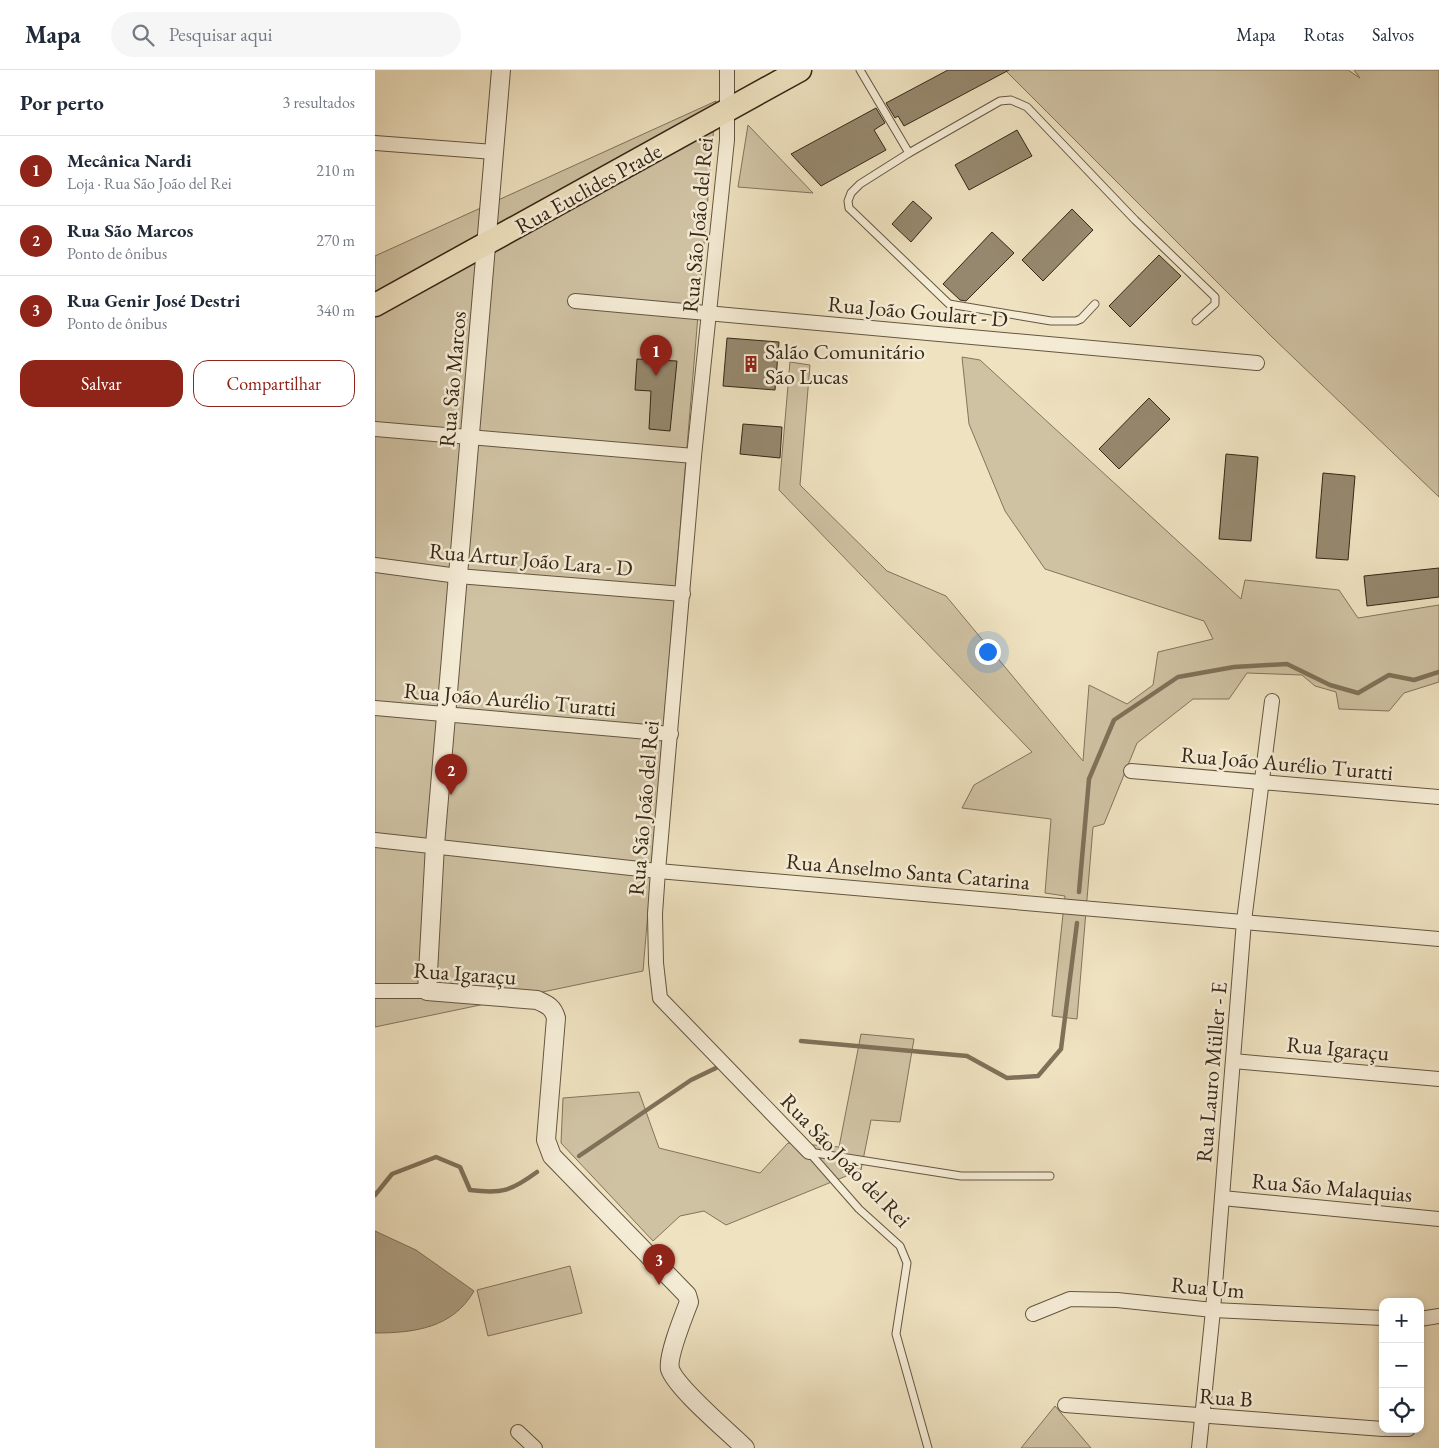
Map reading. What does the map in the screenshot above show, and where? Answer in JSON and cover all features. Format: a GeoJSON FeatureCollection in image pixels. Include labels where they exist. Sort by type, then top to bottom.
{"type":"FeatureCollection","features":[{"type":"Feature","properties":{"kind":"main road","name":"Rua Euclides Prade"},"geometry":{"type":"LineString","coordinates":[[375,305],[800,70]]}},
{"type":"Feature","properties":{"kind":"street","name":"Rua São Marcos"},"geometry":{"type":"LineString","coordinates":[[427,991],[435,845],[501,70]]}},
{"type":"Feature","properties":{"kind":"street","name":"Rua São João del Rei"},"geometry":{"type":"LineString","coordinates":[[727,70],[727,140],[694,456],[658,871],[655,914],[655,963],[660,998],[809,1152]]}},
{"type":"Feature","properties":{"kind":"street"},"geometry":{"type":"LineString","coordinates":[[375,142],[494,152]]}},
{"type":"Feature","properties":{"kind":"street","name":"Rua João Goulart - D"},"geometry":{"type":"LineString","coordinates":[[575,302],[1257,363]]}},
{"type":"Feature","properties":{"kind":"street"},"geometry":{"type":"LineString","coordinates":[[375,429],[694,456]]}},
{"type":"Feature","properties":{"kind":"street","name":"Rua Artur João Lara - D"},"geometry":{"type":"LineString","coordinates":[[375,565],[458,576],[683,594]]}},
{"type":"Feature","properties":{"kind":"street","name":"Rua Lauro Müller - E"},"geometry":{"type":"LineString","coordinates":[[1199,1448],[1213,1310],[1244,921],[1260,782],[1272,701]]}},
{"type":"Feature","properties":{"kind":"street","name":"Rua João Aurélio Turatti"},"geometry":{"type":"LineString","coordinates":[[375,708],[671,734]]}},
{"type":"Feature","properties":{"kind":"street","name":"Rua João Aurélio Turatti"},"geometry":{"type":"LineString","coordinates":[[1131,771],[1439,797]]}},
{"type":"Feature","properties":{"kind":"street","name":"Rua Anselmo Santa Catarina"},"geometry":{"type":"LineString","coordinates":[[375,840],[435,845],[658,871],[1439,939]]}},
{"type":"Feature","properties":{"kind":"street","name":"Rua Igaraçu"},"geometry":{"type":"LineString","coordinates":[[375,991],[427,991],[537,1000],[550,1006],[556,1018],[546,1140],[548,1148],[553,1156],[687,1295],[689,1302],[671,1357],[671,1369],[687,1392],[745,1448]]}},
{"type":"Feature","properties":{"kind":"street","name":"Rua Igaraçu"},"geometry":{"type":"LineString","coordinates":[[1233,1062],[1439,1079]]}},
{"type":"Feature","properties":{"kind":"street","name":"Rua São Malaquias"},"geometry":{"type":"LineString","coordinates":[[1222,1198],[1439,1219]]}},
{"type":"Feature","properties":{"kind":"street","name":"Rua Um"},"geometry":{"type":"LineString","coordinates":[[1033,1314],[1070,1299],[1117,1300],[1213,1310],[1379,1318]]}},
{"type":"Feature","properties":{"kind":"street"},"geometry":{"type":"LineString","coordinates":[[1424,1319],[1439,1316]]}},
{"type":"Feature","properties":{"kind":"street","name":"Rua B"},"geometry":{"type":"LineString","coordinates":[[1065,1405],[1379,1429]]}},
{"type":"Feature","properties":{"kind":"street"},"geometry":{"type":"LineString","coordinates":[[518,1432],[535,1448]]}},
{"type":"Feature","properties":{"kind":"lane"},"geometry":{"type":"LineString","coordinates":[[860,70],[909,153]]}},
{"type":"Feature","properties":{"kind":"lane"},"geometry":{"type":"LineString","coordinates":[[1095,304],[1081,319],[1076,321],[1051,321],[949,304],[849,208],[848,201],[851,193],[860,184],[909,153],[1000,101],[1011,100],[1027,107],[1135,220],[1215,296],[1215,304],[1196,321]]}},
{"type":"Feature","properties":{"kind":"lane"},"geometry":{"type":"LineString","coordinates":[[809,1152],[961,1176],[1050,1176]]}},
{"type":"Feature","properties":{"kind":"lane","name":"Rua São João del Rei"},"geometry":{"type":"LineString","coordinates":[[809,1152],[859,1209],[900,1246],[905,1255],[907,1263],[897,1334],[928,1448]]}},
{"type":"Feature","properties":{"kind":"shaded area"},"geometry":{"type":"Polygon","coordinates":[[[1005,70],[1348,70],[1360,78],[1354,70],[1439,70],[1439,497],[1272,337],[1005,70]]]}},
{"type":"Feature","properties":{"kind":"shaded area"},"geometry":{"type":"Polygon","coordinates":[[[716,101],[643,971],[375,1027],[375,256],[716,101]]]}},
{"type":"Feature","properties":{"kind":"shaded area"},"geometry":{"type":"Polygon","coordinates":[[[748,125],[813,193],[738,187],[748,125]]]}},
{"type":"Feature","properties":{"kind":"shaded area"},"geometry":{"type":"Polygon","coordinates":[[[962,357],[980,360],[1241,599],[1245,580],[1339,590],[1358,618],[1439,605],[1439,682],[1404,693],[1389,711],[1339,709],[1336,692],[1315,686],[1302,675],[1247,673],[1229,699],[1193,699],[1137,743],[1104,824],[1093,827],[1077,1019],[1052,1016],[1065,896],[1045,893],[1051,819],[962,808],[974,785],[1032,752],[779,490],[790,362],[810,365],[800,485],[887,571],[946,596],[1083,761],[1089,685],[1127,704],[1153,685],[1158,652],[1213,639],[1204,621],[1045,569],[1005,511],[969,424],[962,357]]]}},
{"type":"Feature","properties":{"kind":"shaded area"},"geometry":{"type":"Polygon","coordinates":[[[861,1034],[914,1039],[900,1122],[871,1120],[861,1170],[726,1225],[704,1211],[680,1216],[653,1241],[561,1143],[563,1098],[639,1092],[659,1148],[760,1173],[788,1143],[839,1147],[861,1034]]]}},
{"type":"Feature","properties":{"kind":"shaded area"},"geometry":{"type":"Polygon","coordinates":[[[375,1231],[416,1250],[474,1291],[455,1313],[444,1321],[404,1332],[375,1333],[375,1231]]]}},
{"type":"Feature","properties":{"kind":"shaded area"},"geometry":{"type":"Polygon","coordinates":[[[570,1266],[582,1313],[488,1336],[477,1290],[570,1266]]]}},
{"type":"Feature","properties":{"kind":"shaded area"},"geometry":{"type":"Polygon","coordinates":[[[1055,1406],[1091,1448],[1021,1448],[1055,1406]]]}},
{"type":"Feature","properties":{"kind":"building"},"geometry":{"type":"Polygon","coordinates":[[[948,70],[1009,70],[904,126],[898,116],[895,118],[886,103],[948,70]]]}},
{"type":"Feature","properties":{"kind":"building"},"geometry":{"type":"Polygon","coordinates":[[[876,108],[885,123],[874,130],[886,150],[821,186],[791,154],[876,108]]]}},
{"type":"Feature","properties":{"kind":"building"},"geometry":{"type":"Polygon","coordinates":[[[1017,130],[1032,156],[969,190],[955,165],[1017,130]]]}},
{"type":"Feature","properties":{"kind":"building"},"geometry":{"type":"Polygon","coordinates":[[[913,201],[932,218],[911,242],[892,224],[913,201]]]}},
{"type":"Feature","properties":{"kind":"building"},"geometry":{"type":"Polygon","coordinates":[[[1072,209],[1093,230],[1043,281],[1022,260],[1072,209]]]}},
{"type":"Feature","properties":{"kind":"building"},"geometry":{"type":"Polygon","coordinates":[[[992,232],[1014,253],[966,301],[960,300],[943,284],[992,232]]]}},
{"type":"Feature","properties":{"kind":"building"},"geometry":{"type":"Polygon","coordinates":[[[1159,255],[1181,276],[1130,327],[1109,306],[1159,255]]]}},
{"type":"Feature","properties":{"kind":"building","name":"Salão Comunitário São Lucas"},"geometry":{"type":"Polygon","coordinates":[[[727,338],[779,342],[775,390],[723,386],[727,338]]]}},
{"type":"Feature","properties":{"kind":"building"},"geometry":{"type":"Polygon","coordinates":[[[637,359],[677,361],[670,431],[649,429],[651,391],[635,390],[637,359]]]}},
{"type":"Feature","properties":{"kind":"building"},"geometry":{"type":"Polygon","coordinates":[[[1149,398],[1170,419],[1119,469],[1099,449],[1149,398]]]}},
{"type":"Feature","properties":{"kind":"building"},"geometry":{"type":"Polygon","coordinates":[[[743,424],[782,427],[780,458],[740,454],[743,424]]]}},
{"type":"Feature","properties":{"kind":"building"},"geometry":{"type":"Polygon","coordinates":[[[1226,454],[1258,457],[1251,541],[1219,539],[1226,454]]]}},
{"type":"Feature","properties":{"kind":"building"},"geometry":{"type":"Polygon","coordinates":[[[1323,473],[1355,476],[1348,560],[1316,558],[1323,473]]]}},
{"type":"Feature","properties":{"kind":"building"},"geometry":{"type":"Polygon","coordinates":[[[1439,568],[1439,597],[1367,606],[1364,576],[1439,568]]]}},
{"type":"Feature","properties":{"kind":"waterway"},"geometry":{"type":"LineString","coordinates":[[1079,892],[1089,779],[1114,720],[1178,677],[1234,667],[1287,664],[1330,685],[1358,693],[1389,675],[1414,680],[1439,672]]}},
{"type":"Feature","properties":{"kind":"waterway"},"geometry":{"type":"LineString","coordinates":[[801,1041],[967,1056],[1007,1078],[1038,1076],[1061,1049],[1077,923]]}},
{"type":"Feature","properties":{"kind":"waterway"},"geometry":{"type":"LineString","coordinates":[[579,1156],[691,1080],[716,1068]]}},
{"type":"Feature","properties":{"kind":"waterway"},"geometry":{"type":"LineString","coordinates":[[375,1195],[392,1174],[436,1157],[460,1167],[470,1190],[490,1192],[506,1190],[537,1172]]}},
{"type":"Feature","properties":{"kind":"place","name":"Salão Comunitário São Lucas"},"geometry":{"type":"Point","coordinates":[751,364]}},
{"type":"Feature","properties":{"kind":"place","name":"Mecânica Nardi"},"geometry":{"type":"Point","coordinates":[656,376]}},
{"type":"Feature","properties":{"kind":"place","name":"Rua São Marcos"},"geometry":{"type":"Point","coordinates":[451,795]}},
{"type":"Feature","properties":{"kind":"place","name":"Rua Genir José Destri"},"geometry":{"type":"Point","coordinates":[659,1285]}}]}
